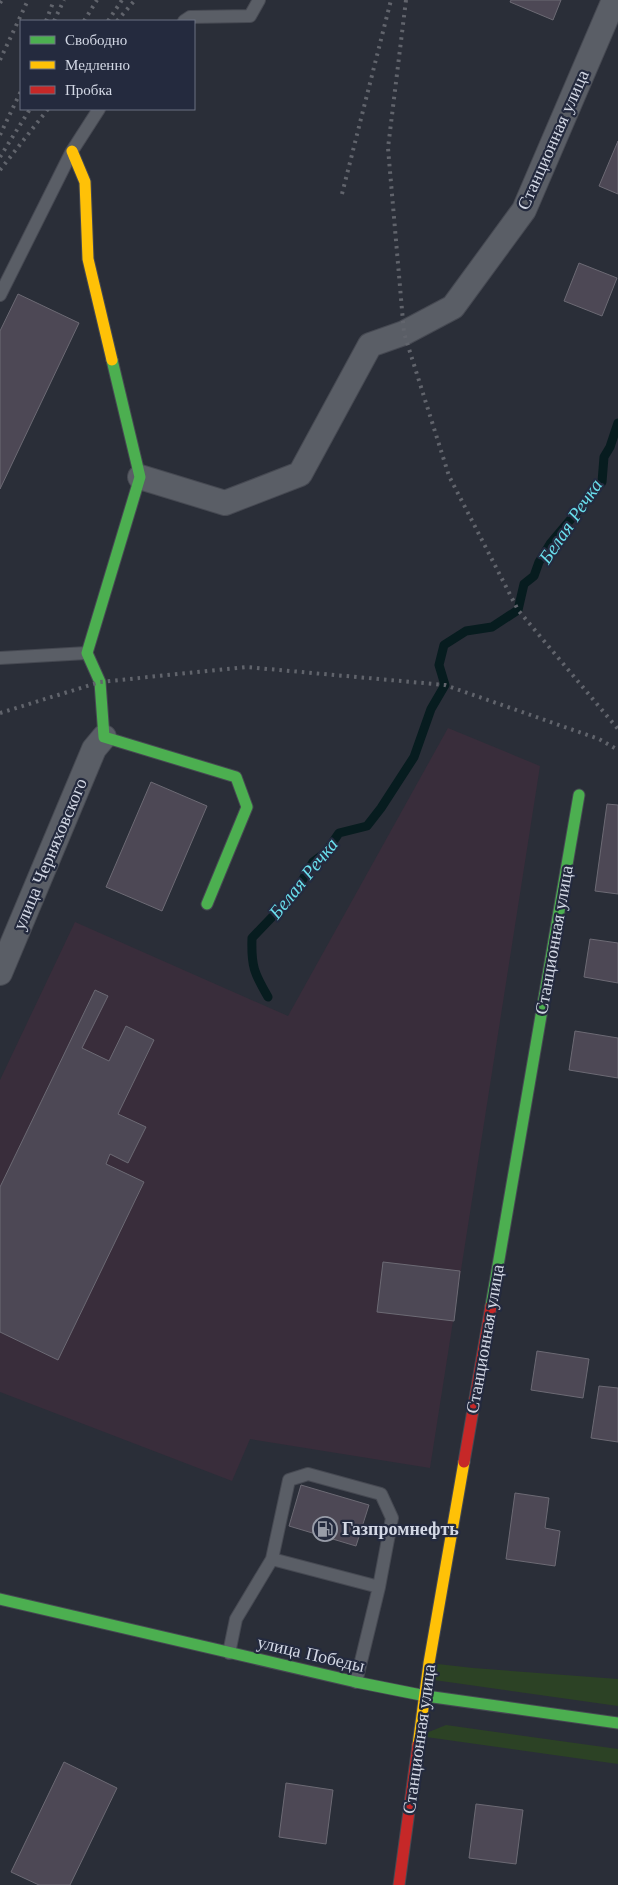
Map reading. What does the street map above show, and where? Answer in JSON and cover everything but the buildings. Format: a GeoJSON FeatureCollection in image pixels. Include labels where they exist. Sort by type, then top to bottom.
{"type":"FeatureCollection","features":[{"type":"Feature","properties":{"kind":"street","name":"Станционная улица"},"geometry":{"type":"LineString","coordinates":[[140,477],[225,502],[300,474],[370,345],[404,333],[453,307],[524,210],[614,0]]}},
{"type":"Feature","properties":{"kind":"street"},"geometry":{"type":"LineString","coordinates":[[72,151],[85,182],[88,259],[140,477],[88,653],[100,682],[104,737],[236,778],[246,807],[207,904]]}},
{"type":"Feature","properties":{"kind":"street","name":"улица Черняховского"},"geometry":{"type":"LineString","coordinates":[[0,973],[94,748],[104,737]]}},
{"type":"Feature","properties":{"kind":"street","name":"Станционная улица"},"geometry":{"type":"LineString","coordinates":[[399,1885],[429,1663],[579,795]]}},
{"type":"Feature","properties":{"kind":"street","name":"улица Победы"},"geometry":{"type":"LineString","coordinates":[[0,1599],[356,1682],[426,1696],[618,1723]]}},
{"type":"Feature","properties":{"kind":"lane"},"geometry":{"type":"LineString","coordinates":[[186,20],[190,17],[250,16],[259,0]]}},
{"type":"Feature","properties":{"kind":"lane"},"geometry":{"type":"LineString","coordinates":[[0,295],[72,151],[98,110]]}},
{"type":"Feature","properties":{"kind":"lane"},"geometry":{"type":"LineString","coordinates":[[0,658],[88,653]]}},
{"type":"Feature","properties":{"kind":"lane"},"geometry":{"type":"LineString","coordinates":[[229,1653],[236,1619],[272,1559],[289,1480],[308,1474],[317,1476],[380,1494],[392,1518],[379,1587],[356,1682]]}},
{"type":"Feature","properties":{"kind":"lane"},"geometry":{"type":"LineString","coordinates":[[272,1559],[379,1587]]}},
{"type":"Feature","properties":{"kind":"shaded area"},"geometry":{"type":"Polygon","coordinates":[[[448,728],[540,766],[430,1468],[250,1439],[232,1481],[0,1392],[0,1080],[75,922],[288,1016],[448,728]]]}},
{"type":"Feature","properties":{"kind":"green space"},"geometry":{"type":"Polygon","coordinates":[[[429,1663],[618,1679],[618,1706],[427,1679],[429,1663]]]}},
{"type":"Feature","properties":{"kind":"green space"},"geometry":{"type":"Polygon","coordinates":[[[446,1725],[618,1749],[618,1764],[419,1736],[446,1725]]]}},
{"type":"Feature","properties":{"kind":"waterway","name":"Белая Речка"},"geometry":{"type":"LineString","coordinates":[[268,997],[254,969],[252,938],[295,893],[313,862],[326,852],[339,833],[367,826],[381,808],[414,757],[431,709],[445,685],[439,665],[444,645],[466,631],[492,627],[518,610],[524,584],[534,576],[539,562],[550,544],[602,482],[604,457],[610,447],[618,423]]}},
{"type":"Feature","properties":{"kind":"railway"},"geometry":{"type":"LineString","coordinates":[[0,60],[28,0]]}},
{"type":"Feature","properties":{"kind":"railway"},"geometry":{"type":"LineString","coordinates":[[46,20],[54,0]]}},
{"type":"Feature","properties":{"kind":"railway"},"geometry":{"type":"LineString","coordinates":[[54,20],[64,0]]}},
{"type":"Feature","properties":{"kind":"railway"},"geometry":{"type":"LineString","coordinates":[[85,20],[97,0]]}},
{"type":"Feature","properties":{"kind":"railway"},"geometry":{"type":"LineString","coordinates":[[109,20],[122,0]]}},
{"type":"Feature","properties":{"kind":"railway"},"geometry":{"type":"LineString","coordinates":[[118,20],[135,0]]}},
{"type":"Feature","properties":{"kind":"railway"},"geometry":{"type":"LineString","coordinates":[[342,194],[391,0]]}},
{"type":"Feature","properties":{"kind":"railway"},"geometry":{"type":"LineString","coordinates":[[406,0],[388,148],[404,333],[449,476],[518,610],[618,729]]}},
{"type":"Feature","properties":{"kind":"railway"},"geometry":{"type":"LineString","coordinates":[[0,135],[20,93]]}},
{"type":"Feature","properties":{"kind":"railway"},"geometry":{"type":"LineString","coordinates":[[0,157],[29,110]]}},
{"type":"Feature","properties":{"kind":"railway"},"geometry":{"type":"LineString","coordinates":[[0,170],[47,110]]}},
{"type":"Feature","properties":{"kind":"railway"},"geometry":{"type":"LineString","coordinates":[[0,713],[100,682],[246,667],[445,685],[599,739],[618,750]]}},
{"type":"Feature","properties":{"kind":"traffic: fast"},"geometry":{"type":"LineString","coordinates":[[112,360],[140,477],[87,653],[100,682],[104,737],[236,777],[247,807],[207,904]]}},
{"type":"Feature","properties":{"kind":"traffic: fast"},"geometry":{"type":"LineString","coordinates":[[491,1306],[579,795]]}},
{"type":"Feature","properties":{"kind":"traffic: fast"},"geometry":{"type":"LineString","coordinates":[[0,1599],[356,1682],[426,1696],[618,1723]]}},
{"type":"Feature","properties":{"kind":"traffic: slow"},"geometry":{"type":"LineString","coordinates":[[72,151],[85,182],[88,259],[112,360]]}},
{"type":"Feature","properties":{"kind":"traffic: slow"},"geometry":{"type":"LineString","coordinates":[[418,1745],[429,1663],[464,1462]]}},
{"type":"Feature","properties":{"kind":"traffic: jam"},"geometry":{"type":"LineString","coordinates":[[464,1462],[491,1306]]}},
{"type":"Feature","properties":{"kind":"traffic: jam"},"geometry":{"type":"LineString","coordinates":[[399,1885],[418,1745]]}},
{"type":"Feature","properties":{"kind":"place","name":"Газпромнефть"},"geometry":{"type":"Point","coordinates":[325,1529]}}]}
